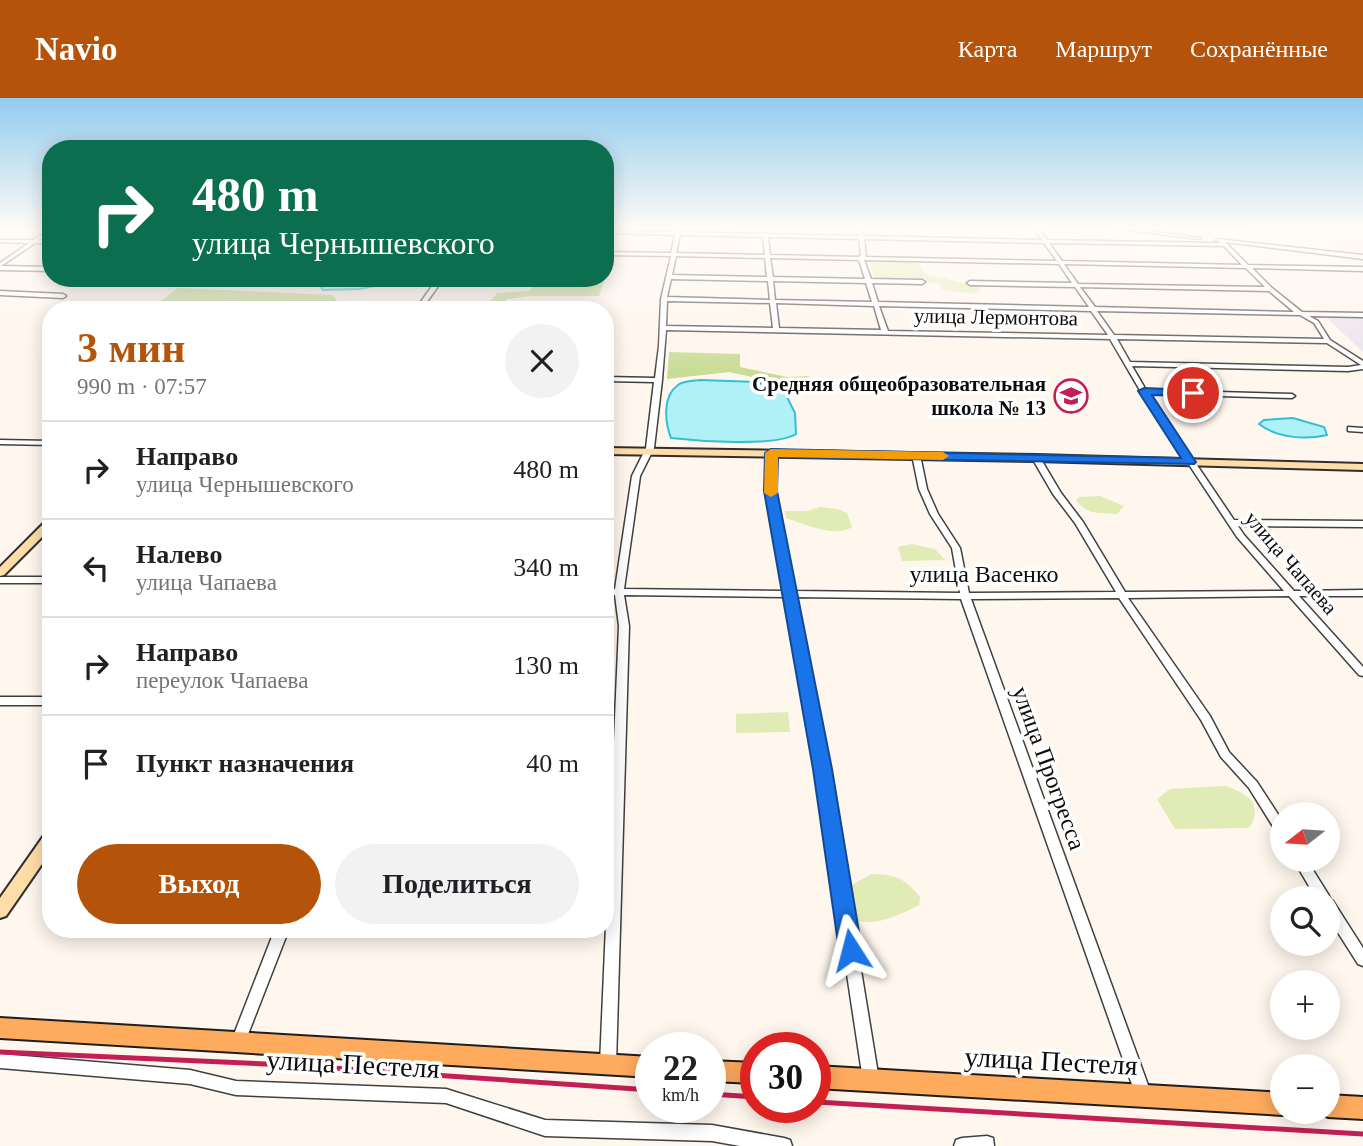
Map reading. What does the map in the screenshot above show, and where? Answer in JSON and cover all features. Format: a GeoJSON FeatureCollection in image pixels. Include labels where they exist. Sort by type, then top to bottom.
{"type":"FeatureCollection","features":[{"type":"Feature","properties":{"kind":"main road","name":"улица Пестеля"},"geometry":{"type":"LineString","coordinates":[[0,1028],[635,1066]]}},
{"type":"Feature","properties":{"kind":"main road","name":"улица Пестеля"},"geometry":{"type":"LineString","coordinates":[[831,1078],[1270,1103]]}},
{"type":"Feature","properties":{"kind":"main road"},"geometry":{"type":"LineString","coordinates":[[1340,1107],[1363,1108]]}},
{"type":"Feature","properties":{"kind":"street"},"geometry":{"type":"LineString","coordinates":[[614,900],[624,626],[619,592],[636,475],[649,451],[659,380],[664,299],[669,277],[922,282]]}},
{"type":"Feature","properties":{"kind":"street"},"geometry":{"type":"LineString","coordinates":[[868,277],[885,332]]}},
{"type":"Feature","properties":{"kind":"street","name":"улица Чапаева"},"geometry":{"type":"LineString","coordinates":[[1072,277],[1241,537],[1363,673]]}},
{"type":"Feature","properties":{"kind":"street"},"geometry":{"type":"LineString","coordinates":[[1257,277],[1298,312],[1317,322],[1328,341],[1362,366]]}},
{"type":"Feature","properties":{"kind":"street"},"geometry":{"type":"LineString","coordinates":[[771,279],[776,330]]}},
{"type":"Feature","properties":{"kind":"street"},"geometry":{"type":"LineString","coordinates":[[970,283],[1270,289]]}},
{"type":"Feature","properties":{"kind":"street"},"geometry":{"type":"LineString","coordinates":[[0,293],[63,296]]}},
{"type":"Feature","properties":{"kind":"street"},"geometry":{"type":"LineString","coordinates":[[664,299],[1363,315]]}},
{"type":"Feature","properties":{"kind":"street","name":"улица Лермонтова"},"geometry":{"type":"LineString","coordinates":[[663,328],[1328,341]]}},
{"type":"Feature","properties":{"kind":"street"},"geometry":{"type":"LineString","coordinates":[[1128,364],[1362,366]]}},
{"type":"Feature","properties":{"kind":"street"},"geometry":{"type":"LineString","coordinates":[[614,379],[659,380]]}},
{"type":"Feature","properties":{"kind":"street"},"geometry":{"type":"LineString","coordinates":[[1144,391],[1292,396]]}},
{"type":"Feature","properties":{"kind":"street"},"geometry":{"type":"LineString","coordinates":[[1351,429],[1363,429]]}},
{"type":"Feature","properties":{"kind":"street"},"geometry":{"type":"LineString","coordinates":[[0,442],[42,443]]}},
{"type":"Feature","properties":{"kind":"street"},"geometry":{"type":"LineString","coordinates":[[614,451],[916,455],[1363,467]]}},
{"type":"Feature","properties":{"kind":"street"},"geometry":{"type":"LineString","coordinates":[[771,453],[771,491],[822,769],[871,1080]]}},
{"type":"Feature","properties":{"kind":"street","name":"улица Прогресса"},"geometry":{"type":"LineString","coordinates":[[916,455],[929,501],[956,548],[965,596],[1144,1096]]}},
{"type":"Feature","properties":{"kind":"street"},"geometry":{"type":"LineString","coordinates":[[1036,458],[1079,522],[1122,595],[1206,719],[1225,754],[1253,785],[1270,812]]}},
{"type":"Feature","properties":{"kind":"street"},"geometry":{"type":"LineString","coordinates":[[1233,523],[1363,524]]}},
{"type":"Feature","properties":{"kind":"street"},"geometry":{"type":"LineString","coordinates":[[0,573],[42,531]]}},
{"type":"Feature","properties":{"kind":"street"},"geometry":{"type":"LineString","coordinates":[[0,580],[42,580]]}},
{"type":"Feature","properties":{"kind":"street","name":"улица Васенко"},"geometry":{"type":"LineString","coordinates":[[614,592],[965,596],[1363,593]]}},
{"type":"Feature","properties":{"kind":"street"},"geometry":{"type":"LineString","coordinates":[[0,701],[42,701]]}},
{"type":"Feature","properties":{"kind":"street"},"geometry":{"type":"LineString","coordinates":[[0,911],[42,851]]}},
{"type":"Feature","properties":{"kind":"street"},"geometry":{"type":"LineString","coordinates":[[1340,924],[1363,960]]}},
{"type":"Feature","properties":{"kind":"street"},"geometry":{"type":"LineString","coordinates":[[238,1042],[278,938]]}},
{"type":"Feature","properties":{"kind":"street"},"geometry":{"type":"LineString","coordinates":[[608,1064],[613,938]]}},
{"type":"Feature","properties":{"kind":"street","name":"улица Пестеля"},"geometry":{"type":"LineString","coordinates":[[0,1061],[190,1077],[236,1088],[446,1096],[545,1128],[712,1133],[784,1146]]}},
{"type":"Feature","properties":{"kind":"street"},"geometry":{"type":"LineString","coordinates":[[962,1146],[987,1144]]}},
{"type":"Feature","properties":{"kind":"shaded area"},"geometry":{"type":"Polygon","coordinates":[[[1325,316],[1363,317],[1363,352],[1325,316]]]}},
{"type":"Feature","properties":{"kind":"green space"},"geometry":{"type":"Polygon","coordinates":[[[874,277],[939,277],[979,287],[980,291],[972,294],[941,289],[941,285],[935,283],[875,280],[874,277]]]}},
{"type":"Feature","properties":{"kind":"green space"},"geometry":{"type":"Polygon","coordinates":[[[533,287],[602,287],[599,296],[531,296],[491,301],[497,293],[529,291],[533,287]]]}},
{"type":"Feature","properties":{"kind":"green space"},"geometry":{"type":"Polygon","coordinates":[[[178,288],[333,295],[337,301],[161,301],[178,288]]]}},
{"type":"Feature","properties":{"kind":"green space"},"geometry":{"type":"Polygon","coordinates":[[[669,352],[740,354],[740,367],[787,377],[809,376],[798,387],[729,372],[667,379],[669,352]]]}},
{"type":"Feature","properties":{"kind":"green space"},"geometry":{"type":"Polygon","coordinates":[[[1100,496],[1124,506],[1117,514],[1099,513],[1089,511],[1076,500],[1079,497],[1100,496]]]}},
{"type":"Feature","properties":{"kind":"green space"},"geometry":{"type":"Polygon","coordinates":[[[820,507],[847,513],[852,527],[828,531],[786,518],[785,511],[807,511],[820,507]]]}},
{"type":"Feature","properties":{"kind":"green space"},"geometry":{"type":"Polygon","coordinates":[[[912,544],[935,549],[945,560],[902,561],[898,547],[912,544]]]}},
{"type":"Feature","properties":{"kind":"green space"},"geometry":{"type":"Polygon","coordinates":[[[788,712],[790,732],[736,733],[736,714],[788,712]]]}},
{"type":"Feature","properties":{"kind":"green space"},"geometry":{"type":"Polygon","coordinates":[[[1226,786],[1247,796],[1254,806],[1255,812],[1249,828],[1175,829],[1157,799],[1170,789],[1226,786]]]}},
{"type":"Feature","properties":{"kind":"green space"},"geometry":{"type":"Polygon","coordinates":[[[872,874],[888,875],[905,882],[920,897],[919,905],[882,920],[858,921],[853,913],[850,886],[872,874]]]}},
{"type":"Feature","properties":{"kind":"water"},"geometry":{"type":"Polygon","coordinates":[[[321,287],[370,287],[360,289],[323,290],[321,287]]]}},
{"type":"Feature","properties":{"kind":"water"},"geometry":{"type":"Polygon","coordinates":[[[700,380],[757,382],[784,391],[795,413],[796,434],[771,441],[754,442],[671,438],[666,418],[669,396],[680,384],[700,380]]]}},
{"type":"Feature","properties":{"kind":"water"},"geometry":{"type":"Polygon","coordinates":[[[1293,418],[1324,427],[1327,435],[1291,437],[1259,424],[1264,420],[1293,418]]]}},
{"type":"Feature","properties":{"kind":"railway"},"geometry":{"type":"LineString","coordinates":[[0,1052],[288,1065],[635,1089]]}},
{"type":"Feature","properties":{"kind":"railway"},"geometry":{"type":"LineString","coordinates":[[726,1095],[740,1096]]}},
{"type":"Feature","properties":{"kind":"railway"},"geometry":{"type":"LineString","coordinates":[[831,1103],[1363,1134]]}},
{"type":"Feature","properties":{"kind":"slow traffic"},"geometry":{"type":"LineString","coordinates":[[771,493],[771,453],[943,456]]}},
{"type":"Feature","properties":{"kind":"place","name":"Средняя общеобразовательная школа № 13"},"geometry":{"type":"Point","coordinates":[1071,396]}},
{"type":"Feature","properties":{"kind":"route"},"geometry":{"type":"LineString","coordinates":[[851,950],[822,769],[771,491],[771,453],[1190,462],[1144,391],[1193,393]]}}]}
